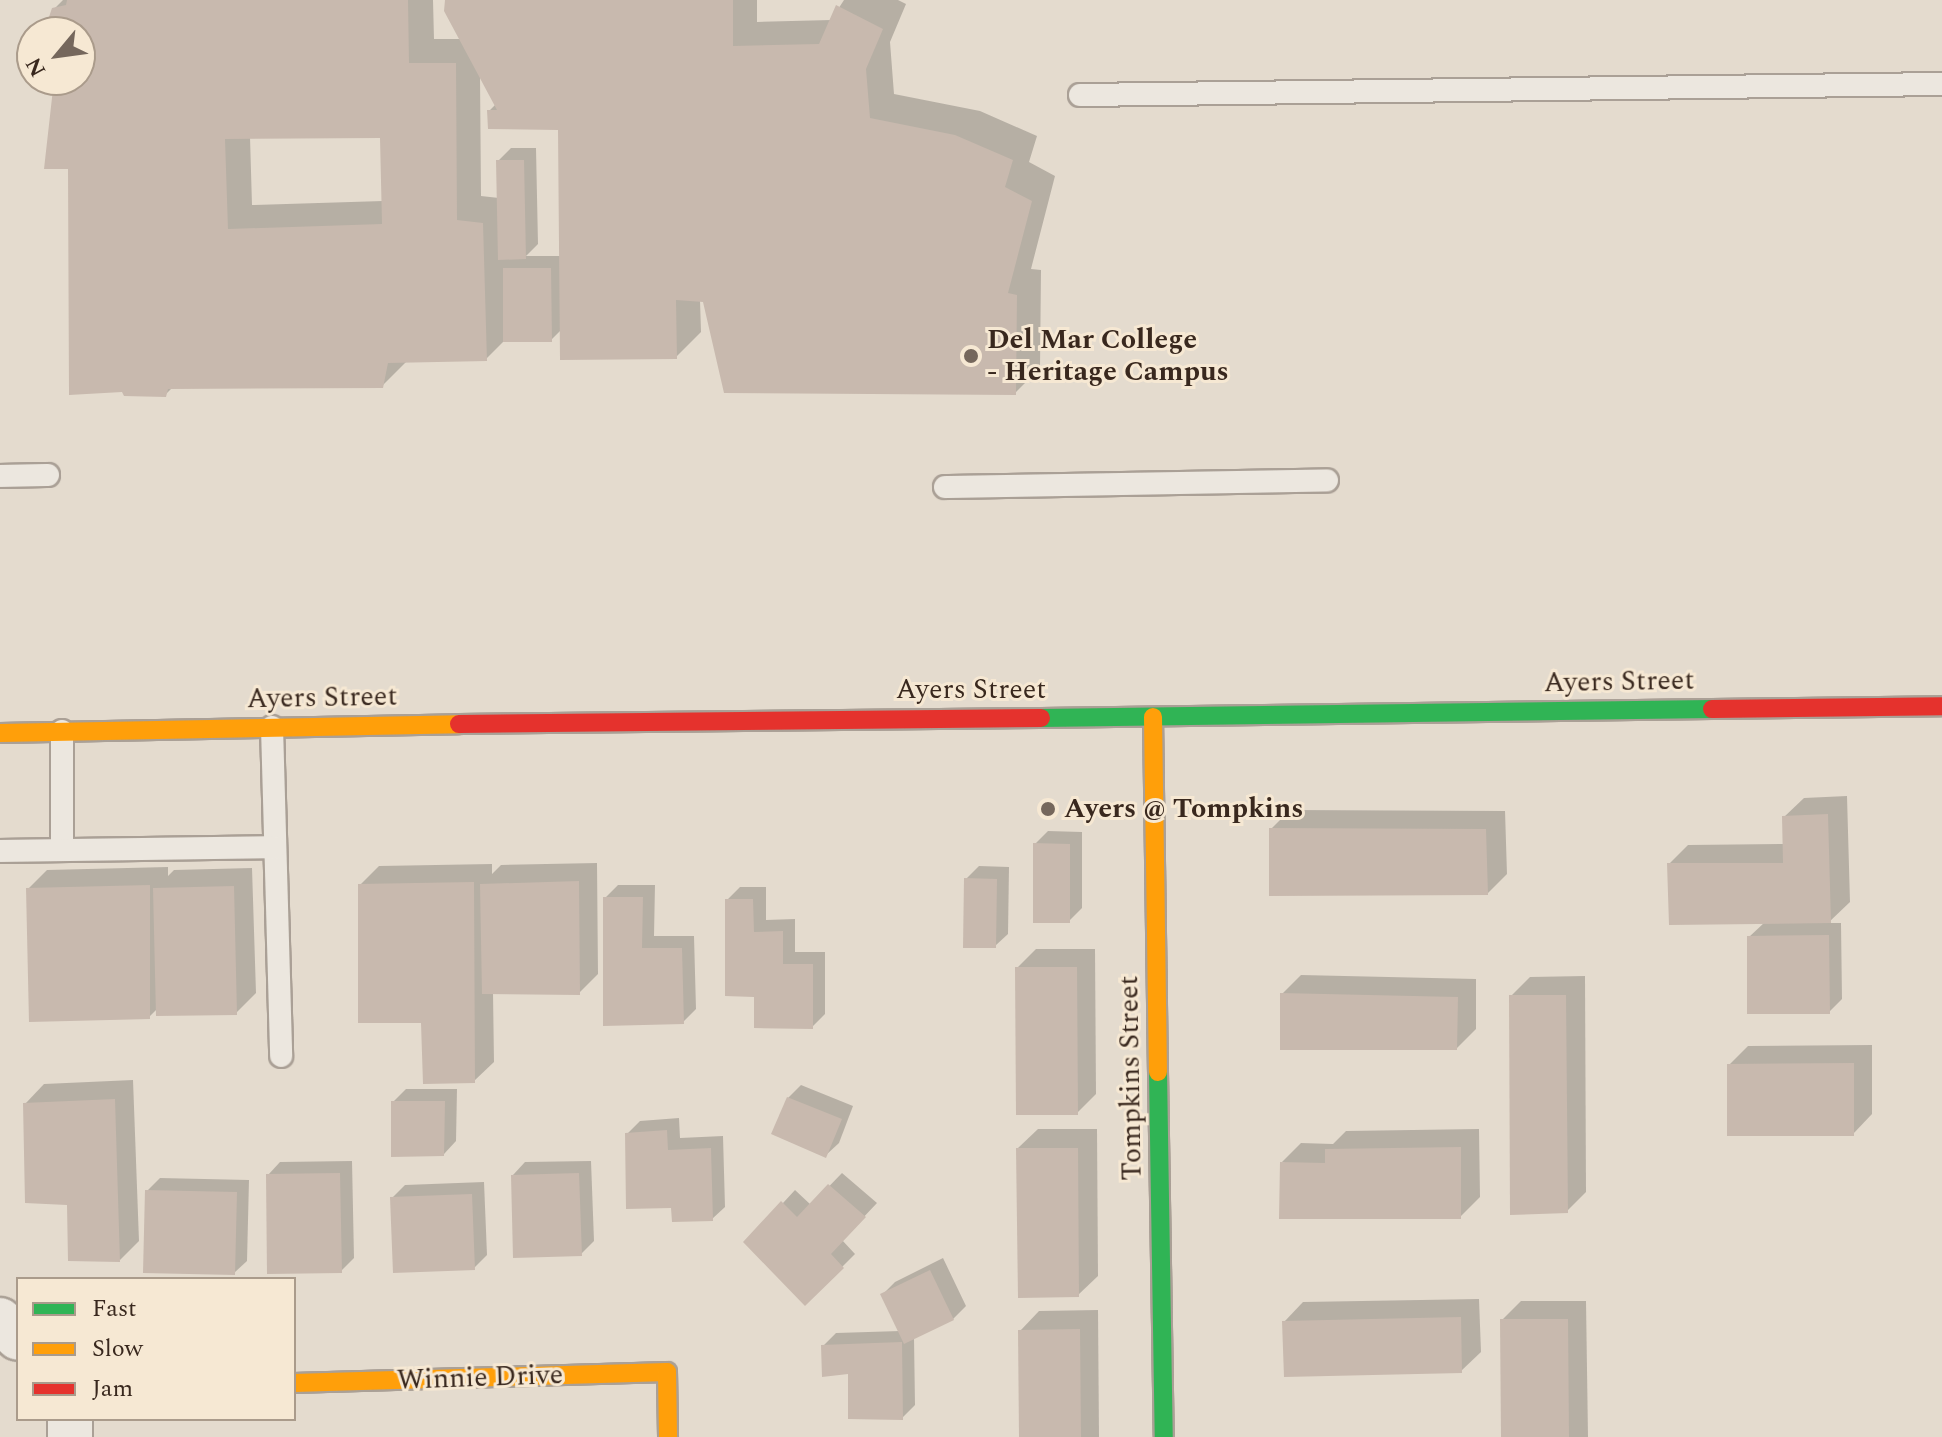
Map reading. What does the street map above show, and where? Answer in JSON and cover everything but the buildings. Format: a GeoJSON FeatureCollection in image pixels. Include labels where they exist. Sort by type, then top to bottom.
{"type":"FeatureCollection","features":[{"type":"Feature","properties":{"kind":"main road","name":"Ayers Street"},"geometry":{"type":"LineString","coordinates":[[0,733],[1942,706]]}},
{"type":"Feature","properties":{"kind":"main road","name":"Tompkins Street"},"geometry":{"type":"LineString","coordinates":[[1153,717],[1164,1437]]}},
{"type":"Feature","properties":{"kind":"main road","name":"Winnie Drive"},"geometry":{"type":"LineString","coordinates":[[296,1383],[667,1372],[668,1437]]}},
{"type":"Feature","properties":{"kind":"street"},"geometry":{"type":"LineString","coordinates":[[0,1320],[16,1336]]}},
{"type":"Feature","properties":{"kind":"lane"},"geometry":{"type":"LineString","coordinates":[[1080,95],[1942,84]]}},
{"type":"Feature","properties":{"kind":"lane"},"geometry":{"type":"LineString","coordinates":[[0,476],[48,475]]}},
{"type":"Feature","properties":{"kind":"lane"},"geometry":{"type":"LineString","coordinates":[[945,487],[1327,480]]}},
{"type":"Feature","properties":{"kind":"lane"},"geometry":{"type":"LineString","coordinates":[[272,727],[281,1056]]}},
{"type":"Feature","properties":{"kind":"lane"},"geometry":{"type":"LineString","coordinates":[[62,731],[62,850]]}},
{"type":"Feature","properties":{"kind":"lane"},"geometry":{"type":"LineString","coordinates":[[0,851],[275,847]]}},
{"type":"Feature","properties":{"kind":"traffic: fast"},"geometry":{"type":"LineString","coordinates":[[1041,718],[1712,709]]}},
{"type":"Feature","properties":{"kind":"traffic: fast"},"geometry":{"type":"LineString","coordinates":[[1158,1072],[1164,1437]]}},
{"type":"Feature","properties":{"kind":"traffic: slow"},"geometry":{"type":"LineString","coordinates":[[1153,717],[1158,1072]]}},
{"type":"Feature","properties":{"kind":"traffic: slow"},"geometry":{"type":"LineString","coordinates":[[0,733],[459,724]]}},
{"type":"Feature","properties":{"kind":"traffic: slow"},"geometry":{"type":"LineString","coordinates":[[296,1383],[667,1372],[668,1437]]}},
{"type":"Feature","properties":{"kind":"traffic: jam"},"geometry":{"type":"LineString","coordinates":[[1712,709],[1942,706]]}},
{"type":"Feature","properties":{"kind":"traffic: jam"},"geometry":{"type":"LineString","coordinates":[[459,724],[1041,718]]}},
{"type":"Feature","properties":{"kind":"place","name":"Del Mar College - Heritage Campus"},"geometry":{"type":"Point","coordinates":[971,356]}},
{"type":"Feature","properties":{"kind":"place","name":"Ayers @ Tompkins"},"geometry":{"type":"Point","coordinates":[1048,809]}}]}
